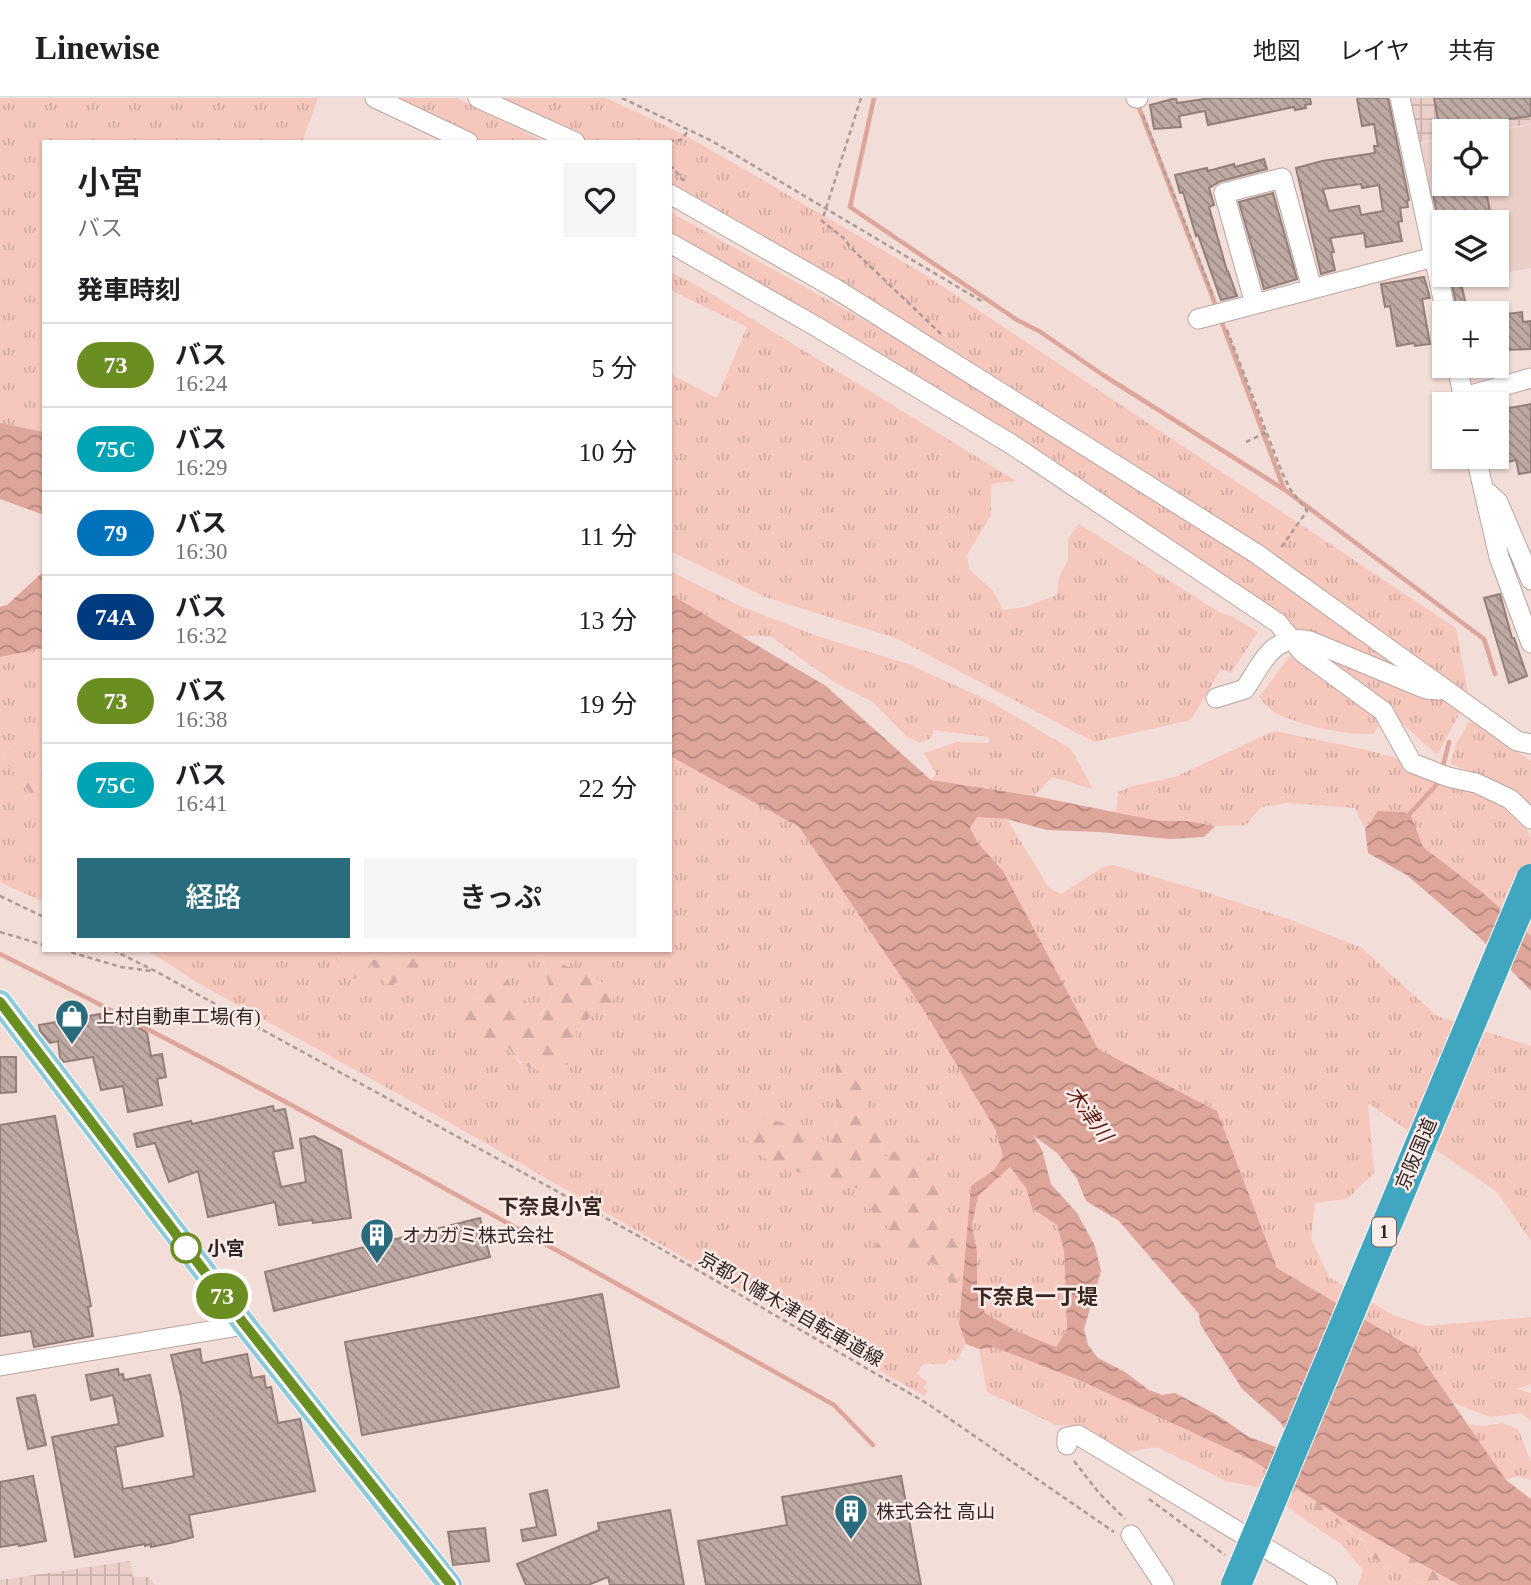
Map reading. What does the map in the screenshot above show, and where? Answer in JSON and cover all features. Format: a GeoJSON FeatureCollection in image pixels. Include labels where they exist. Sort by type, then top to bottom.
{"type":"FeatureCollection","features":[{"type":"Feature","properties":{"kind":"highway","name":"京阪国道"},"geometry":{"type":"LineString","coordinates":[[1234,1573],[1531,879]]}},
{"type":"Feature","properties":{"kind":"highway","name":"京阪国道"},"geometry":{"type":"LineString","coordinates":[[1258,1585],[1531,933]]}},
{"type":"Feature","properties":{"kind":"main road"},"geometry":{"type":"LineString","coordinates":[[0,1002],[245,1325],[450,1585]]}},
{"type":"Feature","properties":{"kind":"street"},"geometry":{"type":"LineString","coordinates":[[375,98],[464,140]]}},
{"type":"Feature","properties":{"kind":"street"},"geometry":{"type":"LineString","coordinates":[[478,98],[571,140]]}},
{"type":"Feature","properties":{"kind":"street"},"geometry":{"type":"LineString","coordinates":[[1400,98],[1432,248]]}},
{"type":"Feature","properties":{"kind":"street"},"geometry":{"type":"LineString","coordinates":[[1255,304],[1224,193],[1282,178],[1312,289]]}},
{"type":"Feature","properties":{"kind":"street"},"geometry":{"type":"LineString","coordinates":[[672,195],[836,289],[1257,554],[1517,741],[1531,744]]}},
{"type":"Feature","properties":{"kind":"street"},"geometry":{"type":"LineString","coordinates":[[672,244],[817,327],[1011,444],[1278,623],[1301,652],[1383,711],[1412,763],[1439,774],[1476,783],[1510,799],[1531,819]]}},
{"type":"Feature","properties":{"kind":"street"},"geometry":{"type":"LineString","coordinates":[[1198,319],[1432,258]]}},
{"type":"Feature","properties":{"kind":"street"},"geometry":{"type":"LineString","coordinates":[[1488,392],[1531,378]]}},
{"type":"Feature","properties":{"kind":"street"},"geometry":{"type":"LineString","coordinates":[[1479,469],[1499,557],[1531,643]]}},
{"type":"Feature","properties":{"kind":"street"},"geometry":{"type":"LineString","coordinates":[[1483,489],[1498,502],[1531,580]]}},
{"type":"Feature","properties":{"kind":"street"},"geometry":{"type":"LineString","coordinates":[[1216,698],[1245,689],[1279,642],[1297,638],[1426,689],[1447,691]]}},
{"type":"Feature","properties":{"kind":"street"},"geometry":{"type":"LineString","coordinates":[[0,1366],[245,1325]]}},
{"type":"Feature","properties":{"kind":"street"},"geometry":{"type":"LineString","coordinates":[[1067,1445],[1067,1437],[1078,1435],[1327,1585]]}},
{"type":"Feature","properties":{"kind":"street"},"geometry":{"type":"LineString","coordinates":[[1131,1535],[1164,1585]]}},
{"type":"Feature","properties":{"kind":"path"},"geometry":{"type":"LineString","coordinates":[[622,98],[712,141],[983,302]]}},
{"type":"Feature","properties":{"kind":"path"},"geometry":{"type":"LineString","coordinates":[[861,98],[822,221],[846,240],[849,246],[945,338]]}},
{"type":"Feature","properties":{"kind":"path"},"geometry":{"type":"LineString","coordinates":[[672,141],[681,141],[689,130]]}},
{"type":"Feature","properties":{"kind":"path"},"geometry":{"type":"LineString","coordinates":[[1246,442],[1267,432]]}},
{"type":"Feature","properties":{"kind":"path"},"geometry":{"type":"LineString","coordinates":[[0,896],[42,916]]}},
{"type":"Feature","properties":{"kind":"path"},"geometry":{"type":"LineString","coordinates":[[0,932],[42,944]]}},
{"type":"Feature","properties":{"kind":"path"},"geometry":{"type":"LineString","coordinates":[[71,952],[121,967],[158,972]]}},
{"type":"Feature","properties":{"kind":"path","name":"京都八幡木津自転車道線"},"geometry":{"type":"LineString","coordinates":[[117,952],[644,1239],[928,1404],[1121,1537],[1131,1535]]}},
{"type":"Feature","properties":{"kind":"path"},"geometry":{"type":"LineString","coordinates":[[1067,1445],[1070,1457],[1099,1493],[1133,1528],[1131,1535]]}},
{"type":"Feature","properties":{"kind":"path"},"geometry":{"type":"LineString","coordinates":[[1147,1498],[1234,1573]]}},
{"type":"Feature","properties":{"kind":"shaded area"},"geometry":{"type":"Polygon","coordinates":[[[1408,98],[1531,98],[1531,124],[1509,127],[1509,119],[1432,119],[1432,140],[1418,142],[1408,98]]]}},
{"type":"Feature","properties":{"kind":"shaded area"},"geometry":{"type":"Polygon","coordinates":[[[1531,125],[1531,268],[1509,272],[1509,210],[1454,210],[1451,196],[1509,196],[1509,129],[1531,125]]]}},
{"type":"Feature","properties":{"kind":"shaded area"},"geometry":{"type":"Polygon","coordinates":[[[1432,142],[1432,195],[1428,196],[1418,144],[1432,142]]]}},
{"type":"Feature","properties":{"kind":"shaded area"},"geometry":{"type":"Polygon","coordinates":[[[130,1561],[133,1577],[148,1577],[156,1585],[0,1585],[0,1580],[130,1561]]]}},
{"type":"Feature","properties":{"kind":"green space"},"geometry":{"type":"Polygon","coordinates":[[[0,98],[318,98],[303,140],[42,140],[42,432],[0,423],[0,98]]]}},
{"type":"Feature","properties":{"kind":"green space"},"geometry":{"type":"Polygon","coordinates":[[[378,98],[457,98],[541,140],[459,140],[378,98]]]}},
{"type":"Feature","properties":{"kind":"green space"},"geometry":{"type":"Polygon","coordinates":[[[497,98],[606,98],[685,135],[927,276],[1456,628],[1468,693],[1265,549],[976,365],[672,188],[672,140],[588,140],[497,98]]]}},
{"type":"Feature","properties":{"kind":"green space"},"geometry":{"type":"Polygon","coordinates":[[[672,213],[979,384],[1152,489],[1461,711],[1437,755],[1298,630],[1160,536],[672,250],[672,213]]]}},
{"type":"Feature","properties":{"kind":"green space"},"geometry":{"type":"Polygon","coordinates":[[[672,273],[695,284],[1016,481],[991,484],[991,515],[967,555],[969,569],[993,591],[1003,610],[1025,607],[1057,595],[1059,577],[1068,560],[1068,538],[1079,524],[1219,612],[1258,632],[1231,673],[1221,669],[1191,720],[1094,742],[896,638],[765,597],[672,552],[672,375],[717,398],[747,327],[672,291],[672,273]]]}},
{"type":"Feature","properties":{"kind":"green space"},"geometry":{"type":"Polygon","coordinates":[[[672,572],[740,606],[817,636],[908,664],[989,701],[1071,749],[1093,789],[1052,777],[1034,796],[931,780],[936,774],[924,753],[957,742],[989,743],[989,737],[933,730],[931,738],[920,743],[907,737],[873,702],[834,682],[770,636],[741,636],[672,595],[672,572]]]}},
{"type":"Feature","properties":{"kind":"green space"},"geometry":{"type":"Polygon","coordinates":[[[42,648],[42,727],[37,734],[42,752],[42,770],[32,767],[9,747],[3,759],[33,796],[42,792],[42,901],[0,882],[0,657],[42,648]]]}},
{"type":"Feature","properties":{"kind":"green space"},"geometry":{"type":"Polygon","coordinates":[[[1290,656],[1379,713],[1379,724],[1374,734],[1311,726],[1286,718],[1269,708],[1259,697],[1290,656]]]}},
{"type":"Feature","properties":{"kind":"green space"},"geometry":{"type":"Polygon","coordinates":[[[1470,720],[1531,761],[1531,804],[1486,777],[1450,764],[1457,742],[1470,720]]]}},
{"type":"Feature","properties":{"kind":"green space"},"geometry":{"type":"Polygon","coordinates":[[[42,727],[42,752],[37,734],[42,727]]]}},
{"type":"Feature","properties":{"kind":"green space"},"geometry":{"type":"Polygon","coordinates":[[[1274,731],[1367,750],[1429,767],[1432,779],[1445,786],[1502,798],[1531,838],[1531,936],[1482,892],[1423,847],[1412,818],[1378,811],[1365,829],[1355,808],[1288,803],[1261,807],[1246,825],[1215,826],[1188,821],[1159,821],[1116,812],[1118,792],[1175,777],[1274,731]]]}},
{"type":"Feature","properties":{"kind":"green space"},"geometry":{"type":"Polygon","coordinates":[[[9,747],[32,767],[42,770],[42,792],[33,796],[3,759],[9,747]]]}},
{"type":"Feature","properties":{"kind":"green space"},"geometry":{"type":"Polygon","coordinates":[[[672,757],[799,827],[925,1012],[995,1129],[1003,1156],[994,1170],[971,1186],[959,1324],[966,1344],[956,1361],[950,1359],[945,1364],[923,1364],[917,1374],[928,1383],[923,1387],[928,1390],[924,1396],[447,1121],[198,983],[150,952],[336,952],[366,958],[390,988],[403,952],[672,952],[672,757]],[[542,958],[552,998],[539,1016],[514,990],[504,973],[489,995],[459,1006],[507,1046],[520,1064],[591,1016],[542,958]],[[836,1063],[836,1124],[831,1144],[785,1123],[872,1192],[890,1226],[873,1247],[946,1267],[955,1297],[936,1233],[943,1215],[965,1184],[944,1181],[884,1157],[878,1128],[836,1063]]]}},
{"type":"Feature","properties":{"kind":"green space"},"geometry":{"type":"Polygon","coordinates":[[[977,817],[1007,819],[1049,888],[1061,894],[1103,867],[1113,865],[1193,888],[1291,920],[1362,948],[1437,1016],[1531,1046],[1531,1241],[1497,1192],[1368,1103],[1374,1173],[1347,1199],[1315,1203],[1311,1239],[1329,1277],[1393,1315],[1426,1326],[1531,1317],[1531,1384],[1517,1389],[1531,1393],[1531,1421],[1521,1413],[1490,1417],[1453,1403],[1415,1350],[1277,1268],[1217,1111],[1098,1049],[1003,871],[978,843],[970,828],[977,817]]]}},
{"type":"Feature","properties":{"kind":"green space"},"geometry":{"type":"Polygon","coordinates":[[[331,952],[363,952],[374,960],[403,952],[422,965],[389,988],[367,959],[367,975],[353,979],[331,952]]]}},
{"type":"Feature","properties":{"kind":"green space"},"geometry":{"type":"Polygon","coordinates":[[[363,952],[403,952],[374,960],[363,952]]]}},
{"type":"Feature","properties":{"kind":"green space"},"geometry":{"type":"Polygon","coordinates":[[[542,957],[589,974],[615,990],[612,1002],[575,1028],[580,1060],[548,1070],[532,1069],[507,1046],[486,1047],[470,1031],[459,1006],[489,995],[504,973],[514,990],[540,1016],[552,998],[542,957]]]}},
{"type":"Feature","properties":{"kind":"green space"},"geometry":{"type":"Polygon","coordinates":[[[836,1063],[856,1075],[878,1128],[884,1157],[919,1140],[944,1181],[966,1184],[943,1215],[936,1232],[952,1233],[960,1246],[958,1297],[955,1298],[946,1267],[873,1248],[889,1226],[869,1208],[871,1192],[772,1165],[741,1134],[755,1116],[785,1123],[831,1144],[836,1124],[836,1063]]]}},
{"type":"Feature","properties":{"kind":"green space"},"geometry":{"type":"Polygon","coordinates":[[[1010,1167],[1026,1188],[1032,1208],[1057,1225],[1064,1251],[1067,1329],[1056,1347],[1016,1331],[984,1313],[977,1293],[977,1251],[972,1225],[978,1196],[1010,1167]]]}},
{"type":"Feature","properties":{"kind":"green space"},"geometry":{"type":"Polygon","coordinates":[[[994,1346],[1079,1380],[1252,1460],[1312,1498],[1318,1516],[1335,1521],[1362,1540],[1371,1557],[1425,1585],[1358,1585],[1363,1570],[1341,1544],[1262,1488],[1226,1481],[1157,1447],[1127,1452],[1082,1426],[1056,1425],[987,1392],[979,1349],[994,1346]]]}},
{"type":"Feature","properties":{"kind":"green space"},"geometry":{"type":"Polygon","coordinates":[[[1502,1423],[1518,1429],[1531,1462],[1531,1480],[1517,1476],[1506,1480],[1467,1424],[1484,1426],[1502,1423]]]}},
{"type":"Feature","properties":{"kind":"green space"},"geometry":{"type":"Polygon","coordinates":[[[1312,1498],[1356,1527],[1459,1585],[1425,1585],[1371,1557],[1362,1539],[1335,1521],[1318,1516],[1312,1498]]]}},
{"type":"Feature","properties":{"kind":"water"},"geometry":{"type":"Polygon","coordinates":[[[0,423],[42,432],[42,514],[0,499],[0,423]]]}},
{"type":"Feature","properties":{"kind":"water"},"geometry":{"type":"Polygon","coordinates":[[[42,573],[42,648],[0,657],[0,607],[7,605],[42,573]]]}},
{"type":"Feature","properties":{"kind":"water","name":"木津川"},"geometry":{"type":"Polygon","coordinates":[[[672,595],[826,686],[931,780],[1034,796],[1159,821],[1188,821],[1215,826],[1204,837],[1170,839],[1047,830],[1007,819],[977,817],[970,828],[978,843],[1003,871],[1098,1049],[1217,1111],[1277,1268],[1416,1350],[1506,1480],[1531,1499],[1531,1585],[1459,1585],[1356,1527],[1252,1460],[1079,1380],[994,1347],[979,1349],[966,1344],[959,1324],[971,1186],[994,1170],[1003,1156],[995,1129],[925,1012],[799,827],[672,757],[672,595]],[[1033,1135],[1042,1150],[1051,1184],[1077,1213],[1095,1246],[1101,1271],[1084,1329],[1088,1345],[1098,1358],[1125,1372],[1149,1390],[1162,1395],[1175,1393],[1217,1415],[1249,1437],[1276,1447],[1295,1448],[1281,1423],[1243,1390],[1200,1324],[1199,1314],[1119,1221],[1086,1201],[1077,1179],[1057,1153],[1033,1135]],[[1010,1167],[978,1196],[972,1225],[977,1251],[977,1293],[985,1313],[1016,1331],[1056,1347],[1067,1329],[1064,1251],[1057,1225],[1032,1208],[1026,1188],[1010,1167]]]}},
{"type":"Feature","properties":{"kind":"water"},"geometry":{"type":"Polygon","coordinates":[[[1378,811],[1405,812],[1412,818],[1423,847],[1482,892],[1531,936],[1531,991],[1478,936],[1408,876],[1368,853],[1365,829],[1378,811]]]}},
{"type":"Feature","properties":{"kind":"building"},"geometry":{"type":"Polygon","coordinates":[[[1176,98],[1177,103],[1211,98],[1310,98],[1311,104],[1305,105],[1306,108],[1295,110],[1294,107],[1208,125],[1205,111],[1179,116],[1181,127],[1154,129],[1150,105],[1176,98]]]}},
{"type":"Feature","properties":{"kind":"building"},"geometry":{"type":"Polygon","coordinates":[[[1357,98],[1388,98],[1409,200],[1408,207],[1400,208],[1402,221],[1398,222],[1402,241],[1366,247],[1364,233],[1330,238],[1335,270],[1321,274],[1296,168],[1375,153],[1374,146],[1378,146],[1374,124],[1362,126],[1357,98]],[[1361,184],[1323,189],[1329,211],[1359,206],[1361,215],[1383,211],[1379,185],[1362,188],[1361,184]]]}},
{"type":"Feature","properties":{"kind":"building"},"geometry":{"type":"Polygon","coordinates":[[[1434,98],[1531,98],[1531,116],[1509,119],[1438,119],[1434,98]]]}},
{"type":"Feature","properties":{"kind":"building"},"geometry":{"type":"Polygon","coordinates":[[[1264,159],[1267,169],[1221,181],[1209,188],[1214,205],[1209,207],[1237,296],[1221,300],[1175,175],[1207,168],[1208,171],[1234,164],[1235,167],[1264,159]]]}},
{"type":"Feature","properties":{"kind":"building"},"geometry":{"type":"Polygon","coordinates":[[[1273,193],[1297,279],[1264,289],[1239,202],[1273,193]]]}},
{"type":"Feature","properties":{"kind":"building"},"geometry":{"type":"Polygon","coordinates":[[[1433,196],[1487,196],[1490,210],[1436,210],[1433,196]]]}},
{"type":"Feature","properties":{"kind":"building"},"geometry":{"type":"Polygon","coordinates":[[[1424,277],[1430,298],[1422,299],[1430,344],[1397,346],[1390,306],[1385,307],[1381,284],[1424,277]]]}},
{"type":"Feature","properties":{"kind":"building"},"geometry":{"type":"Polygon","coordinates":[[[1453,287],[1462,287],[1465,301],[1455,301],[1453,287]]]}},
{"type":"Feature","properties":{"kind":"building"},"geometry":{"type":"Polygon","coordinates":[[[1522,312],[1523,322],[1531,321],[1531,349],[1509,350],[1509,314],[1522,312]]]}},
{"type":"Feature","properties":{"kind":"building"},"geometry":{"type":"Polygon","coordinates":[[[1531,404],[1531,472],[1519,474],[1516,460],[1509,462],[1509,408],[1531,404]]]}},
{"type":"Feature","properties":{"kind":"building"},"geometry":{"type":"Polygon","coordinates":[[[1500,594],[1512,638],[1527,676],[1509,683],[1484,598],[1500,594]]]}},
{"type":"Feature","properties":{"kind":"building"},"geometry":{"type":"Polygon","coordinates":[[[100,1014],[102,1026],[129,1021],[147,1033],[151,1056],[162,1054],[166,1077],[157,1079],[162,1105],[128,1112],[123,1086],[101,1090],[93,1057],[64,1062],[60,1057],[58,1041],[50,1043],[40,1031],[39,1025],[100,1014]]]}},
{"type":"Feature","properties":{"kind":"building"},"geometry":{"type":"Polygon","coordinates":[[[0,1057],[16,1057],[16,1092],[0,1093],[0,1057]]]}},
{"type":"Feature","properties":{"kind":"building"},"geometry":{"type":"Polygon","coordinates":[[[273,1106],[274,1111],[285,1109],[293,1148],[273,1152],[281,1187],[306,1182],[300,1139],[314,1136],[341,1150],[351,1218],[279,1225],[275,1202],[208,1217],[198,1171],[169,1182],[155,1143],[137,1147],[134,1134],[273,1106]]]}},
{"type":"Feature","properties":{"kind":"building"},"geometry":{"type":"Polygon","coordinates":[[[55,1116],[91,1306],[88,1307],[93,1336],[34,1347],[31,1331],[0,1336],[0,1125],[55,1116]]]}},
{"type":"Feature","properties":{"kind":"building","name":"オカガミ株式会社"},"geometry":{"type":"Polygon","coordinates":[[[480,1218],[490,1257],[274,1311],[265,1272],[480,1218]]]}},
{"type":"Feature","properties":{"kind":"building"},"geometry":{"type":"Polygon","coordinates":[[[602,1294],[619,1387],[362,1435],[345,1342],[602,1294]]]}},
{"type":"Feature","properties":{"kind":"building"},"geometry":{"type":"Polygon","coordinates":[[[200,1349],[202,1363],[247,1354],[252,1378],[264,1376],[266,1388],[271,1387],[278,1423],[300,1419],[315,1491],[189,1515],[193,1537],[175,1542],[151,1547],[151,1544],[145,1544],[75,1557],[52,1437],[119,1424],[113,1395],[91,1400],[86,1375],[118,1369],[124,1380],[150,1375],[163,1436],[115,1447],[123,1489],[194,1476],[171,1355],[200,1349]]]}},
{"type":"Feature","properties":{"kind":"building"},"geometry":{"type":"Polygon","coordinates":[[[35,1395],[46,1445],[28,1449],[17,1398],[35,1395]]]}},
{"type":"Feature","properties":{"kind":"building"},"geometry":{"type":"Polygon","coordinates":[[[33,1476],[46,1541],[0,1547],[0,1482],[33,1476]]]}},
{"type":"Feature","properties":{"kind":"building","name":"株式会社 高山"},"geometry":{"type":"Polygon","coordinates":[[[901,1476],[921,1585],[706,1585],[698,1541],[787,1525],[782,1497],[901,1476]]]}},
{"type":"Feature","properties":{"kind":"building"},"geometry":{"type":"Polygon","coordinates":[[[547,1490],[556,1535],[523,1541],[521,1530],[537,1527],[530,1494],[547,1490]]]}},
{"type":"Feature","properties":{"kind":"building"},"geometry":{"type":"Polygon","coordinates":[[[670,1510],[684,1585],[610,1585],[608,1577],[588,1585],[526,1585],[517,1564],[599,1530],[598,1523],[670,1510]]]}},
{"type":"Feature","properties":{"kind":"building"},"geometry":{"type":"Polygon","coordinates":[[[485,1528],[489,1561],[453,1565],[448,1532],[485,1528]]]}},
{"type":"Feature","properties":{"kind":"waterway"},"geometry":{"type":"LineString","coordinates":[[874,98],[850,207],[1017,320],[1039,331],[1103,375],[1285,490],[1484,639],[1495,674]]}},
{"type":"Feature","properties":{"kind":"waterway"},"geometry":{"type":"LineString","coordinates":[[1138,105],[1217,309]]}},
{"type":"Feature","properties":{"kind":"waterway"},"geometry":{"type":"LineString","coordinates":[[1221,320],[1284,489]]}},
{"type":"Feature","properties":{"kind":"waterway"},"geometry":{"type":"LineString","coordinates":[[1442,770],[1449,742]]}},
{"type":"Feature","properties":{"kind":"waterway"},"geometry":{"type":"LineString","coordinates":[[1405,819],[1440,778]]}},
{"type":"Feature","properties":{"kind":"waterway"},"geometry":{"type":"LineString","coordinates":[[0,954],[315,1118],[834,1405],[873,1445]]}},
{"type":"Feature","properties":{"kind":"bus line","name":"73"},"geometry":{"type":"LineString","coordinates":[[0,1002],[245,1325],[451,1585]]}},
{"type":"Feature","properties":{"kind":"place","name":"上村自動車工場(有)"},"geometry":{"type":"Point","coordinates":[72,1046]}},
{"type":"Feature","properties":{"kind":"place","name":"小宮"},"geometry":{"type":"Point","coordinates":[186,1248]}},
{"type":"Feature","properties":{"kind":"place","name":"オカガミ株式会社"},"geometry":{"type":"Point","coordinates":[377,1265]}},
{"type":"Feature","properties":{"kind":"place","name":"株式会社 高山"},"geometry":{"type":"Point","coordinates":[851,1541]}},
{"type":"Feature","properties":{"kind":"district","name":"下奈良小宮"},"geometry":{"type":"Point","coordinates":[550,1207]}},
{"type":"Feature","properties":{"kind":"district","name":"下奈良一丁堤"},"geometry":{"type":"Point","coordinates":[1035,1297]}}]}
